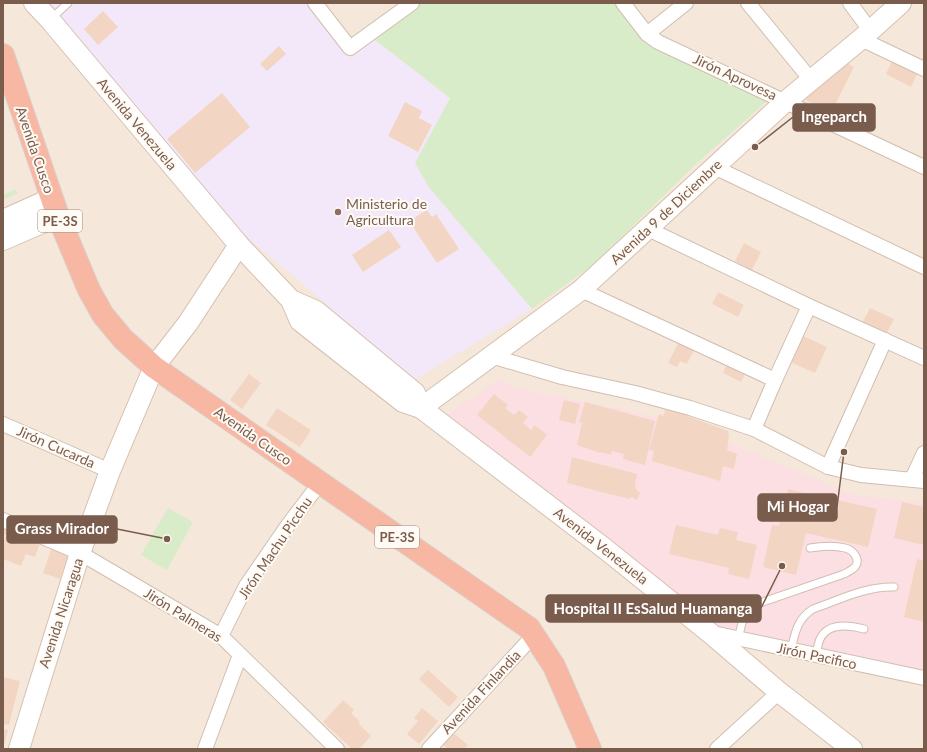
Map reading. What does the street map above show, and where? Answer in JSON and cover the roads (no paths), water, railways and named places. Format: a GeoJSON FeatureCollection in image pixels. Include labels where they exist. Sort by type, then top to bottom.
{"type":"FeatureCollection","features":[{"type":"Feature","properties":{"kind":"highway","name":"Avenida Cusco"},"geometry":{"type":"LineString","coordinates":[[3,55],[55,207],[89,290],[104,315],[123,339],[154,367],[529,628],[554,666],[588,748]]}},
{"type":"Feature","properties":{"kind":"street","name":"Avenida Venezuela"},"geometry":{"type":"LineString","coordinates":[[34,3],[50,20],[239,245],[291,300],[300,321],[403,402],[421,408],[604,548],[710,633],[779,692],[852,749]]}},
{"type":"Feature","properties":{"kind":"street"},"geometry":{"type":"LineString","coordinates":[[315,3],[350,48],[412,3]]}},
{"type":"Feature","properties":{"kind":"street","name":"Jirón Aprovesa"},"geometry":{"type":"LineString","coordinates":[[623,3],[647,34],[658,42],[924,167]]}},
{"type":"Feature","properties":{"kind":"street"},"geometry":{"type":"LineString","coordinates":[[647,34],[686,3]]}},
{"type":"Feature","properties":{"kind":"street"},"geometry":{"type":"LineString","coordinates":[[748,3],[811,80]]}},
{"type":"Feature","properties":{"kind":"street"},"geometry":{"type":"LineString","coordinates":[[850,3],[866,35],[924,69]]}},
{"type":"Feature","properties":{"kind":"street","name":"Avenida 9 de Diciembre"},"geometry":{"type":"LineString","coordinates":[[421,408],[581,290],[786,101],[866,35],[901,3]]}},
{"type":"Feature","properties":{"kind":"street"},"geometry":{"type":"LineString","coordinates":[[714,167],[924,267]]}},
{"type":"Feature","properties":{"kind":"street"},"geometry":{"type":"LineString","coordinates":[[3,220],[55,207]]}},
{"type":"Feature","properties":{"kind":"street"},"geometry":{"type":"LineString","coordinates":[[3,240],[55,207]]}},
{"type":"Feature","properties":{"kind":"street"},"geometry":{"type":"LineString","coordinates":[[648,229],[809,306],[924,358]]}},
{"type":"Feature","properties":{"kind":"street"},"geometry":{"type":"LineString","coordinates":[[154,367],[188,323],[239,245]]}},
{"type":"Feature","properties":{"kind":"street"},"geometry":{"type":"LineString","coordinates":[[581,290],[774,380]]}},
{"type":"Feature","properties":{"kind":"street"},"geometry":{"type":"LineString","coordinates":[[754,429],[774,380],[809,306]]}},
{"type":"Feature","properties":{"kind":"street"},"geometry":{"type":"LineString","coordinates":[[828,467],[885,340]]}},
{"type":"Feature","properties":{"kind":"street"},"geometry":{"type":"LineString","coordinates":[[491,356],[562,377],[635,393],[690,408],[754,429],[828,467],[861,475],[918,480],[924,453]]}},
{"type":"Feature","properties":{"kind":"street","name":"Avenida Nicaragua"},"geometry":{"type":"LineString","coordinates":[[21,748],[80,553],[110,471],[154,367]]}},
{"type":"Feature","properties":{"kind":"street","name":"Jirón Cucarda"},"geometry":{"type":"LineString","coordinates":[[3,424],[110,471]]}},
{"type":"Feature","properties":{"kind":"street","name":"Jirón Machu Picchu"},"geometry":{"type":"LineString","coordinates":[[221,636],[246,586],[288,525],[320,483]]}},
{"type":"Feature","properties":{"kind":"street","name":"Jirón Palmeras"},"geometry":{"type":"LineString","coordinates":[[3,520],[80,553],[221,636],[337,749]]}},
{"type":"Feature","properties":{"kind":"street","name":"Jirón Pacifico"},"geometry":{"type":"LineString","coordinates":[[710,633],[924,678]]}},
{"type":"Feature","properties":{"kind":"street","name":"Avenida Finlandia"},"geometry":{"type":"LineString","coordinates":[[429,749],[534,635]]}},
{"type":"Feature","properties":{"kind":"street"},"geometry":{"type":"LineString","coordinates":[[206,749],[240,655]]}},
{"type":"Feature","properties":{"kind":"street"},"geometry":{"type":"LineString","coordinates":[[717,749],[779,692]]}},
{"type":"Feature","properties":{"kind":"lane"},"geometry":{"type":"LineString","coordinates":[[50,20],[68,3]]}},
{"type":"Feature","properties":{"kind":"lane"},"geometry":{"type":"LineString","coordinates":[[738,639],[742,623],[752,609],[760,603],[844,574],[852,570],[856,565],[857,558],[855,554],[848,549],[832,546],[810,548]]}},
{"type":"Feature","properties":{"kind":"lane"},"geometry":{"type":"LineString","coordinates":[[791,650],[797,626],[807,613],[813,609],[864,591],[880,587],[894,587]]}},
{"type":"Feature","properties":{"kind":"lane"},"geometry":{"type":"LineString","coordinates":[[816,655],[819,640],[825,632],[830,629],[842,626],[864,629]]}},
{"type":"Feature","properties":{"kind":"place","name":"Ingeparch"},"geometry":{"type":"Point","coordinates":[755,147]}},
{"type":"Feature","properties":{"kind":"place","name":"Ministerio de Agricultura"},"geometry":{"type":"Point","coordinates":[338,212]}},
{"type":"Feature","properties":{"kind":"place","name":"Mi Hogar"},"geometry":{"type":"Point","coordinates":[844,452]}},
{"type":"Feature","properties":{"kind":"place","name":"Grass Mirador"},"geometry":{"type":"Point","coordinates":[167,539]}},
{"type":"Feature","properties":{"kind":"place","name":"Hospital II EsSalud Huamanga"},"geometry":{"type":"Point","coordinates":[782,566]}}]}
